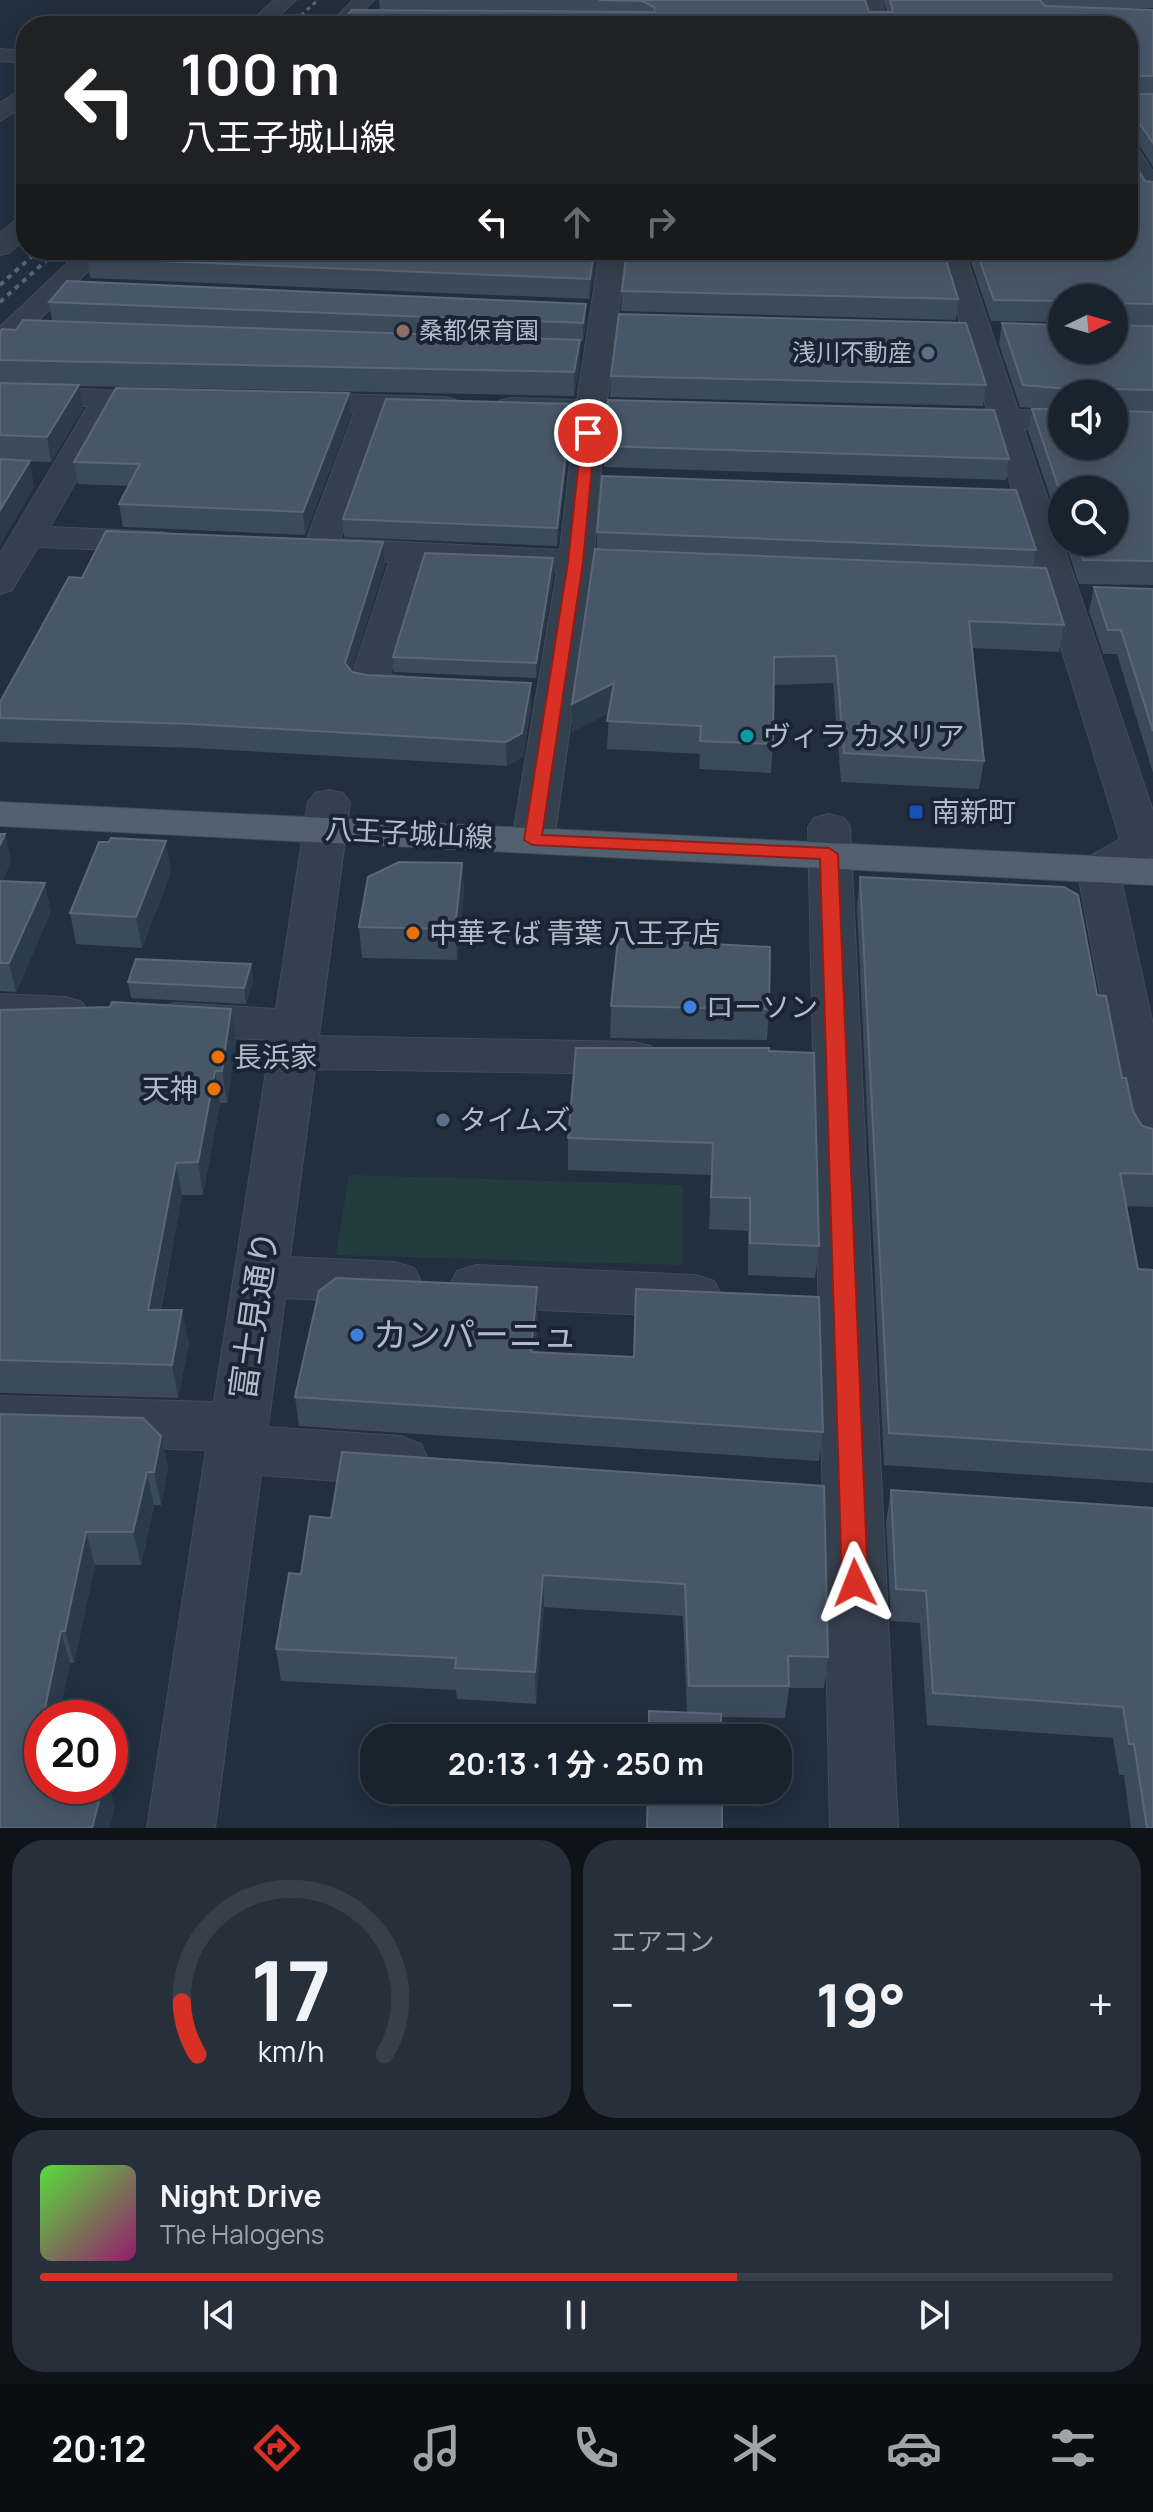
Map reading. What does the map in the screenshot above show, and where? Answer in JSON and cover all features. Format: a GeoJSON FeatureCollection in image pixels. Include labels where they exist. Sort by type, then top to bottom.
{"type":"FeatureCollection","features":[{"type":"Feature","properties":{"kind":"main road","name":"八王子城山線"},"geometry":{"type":"LineString","coordinates":[[0,786],[327,816]]}},
{"type":"Feature","properties":{"kind":"main road","name":"八王子城山線"},"geometry":{"type":"LineString","coordinates":[[0,814],[327,816],[535,826],[829,856],[1098,869]]}},
{"type":"Feature","properties":{"kind":"main road","name":"八王子城山線"},"geometry":{"type":"LineString","coordinates":[[829,856],[1150,853]]}},
{"type":"Feature","properties":{"kind":"street"},"geometry":{"type":"LineString","coordinates":[[116,16],[133,0]]}},
{"type":"Feature","properties":{"kind":"street"},"geometry":{"type":"LineString","coordinates":[[268,16],[286,0]]}},
{"type":"Feature","properties":{"kind":"street"},"geometry":{"type":"LineString","coordinates":[[348,16],[364,0]]}},
{"type":"Feature","properties":{"kind":"street"},"geometry":{"type":"LineString","coordinates":[[4,126],[16,108]]}},
{"type":"Feature","properties":{"kind":"street"},"geometry":{"type":"LineString","coordinates":[[1138,167],[1153,193]]}},
{"type":"Feature","properties":{"kind":"street"},"geometry":{"type":"LineString","coordinates":[[0,247],[16,233]]}},
{"type":"Feature","properties":{"kind":"street"},"geometry":{"type":"LineString","coordinates":[[6,337],[86,260]]}},
{"type":"Feature","properties":{"kind":"street"},"geometry":{"type":"LineString","coordinates":[[535,826],[540,692],[598,479],[591,409],[596,328],[611,260]]}},
{"type":"Feature","properties":{"kind":"street"},"geometry":{"type":"LineString","coordinates":[[954,260],[1006,419],[1015,494],[1072,592],[1150,853],[1098,869],[1153,1142]]}},
{"type":"Feature","properties":{"kind":"street"},"geometry":{"type":"LineString","coordinates":[[57,288],[89,290]]}},
{"type":"Feature","properties":{"kind":"street"},"geometry":{"type":"LineString","coordinates":[[6,337],[58,333]]}},
{"type":"Feature","properties":{"kind":"street"},"geometry":{"type":"LineString","coordinates":[[297,402],[307,372]]}},
{"type":"Feature","properties":{"kind":"street"},"geometry":{"type":"LineString","coordinates":[[0,395],[202,400]]}},
{"type":"Feature","properties":{"kind":"street"},"geometry":{"type":"LineString","coordinates":[[0,583],[28,536],[47,475],[108,398]]}},
{"type":"Feature","properties":{"kind":"street"},"geometry":{"type":"LineString","coordinates":[[265,402],[702,412]]}},
{"type":"Feature","properties":{"kind":"street"},"geometry":{"type":"LineString","coordinates":[[373,404],[304,548],[685,566]]}},
{"type":"Feature","properties":{"kind":"street"},"geometry":{"type":"LineString","coordinates":[[907,417],[1048,420]]}},
{"type":"Feature","properties":{"kind":"street"},"geometry":{"type":"LineString","coordinates":[[28,536],[197,543]]}},
{"type":"Feature","properties":{"kind":"street"},"geometry":{"type":"LineString","coordinates":[[410,552],[368,685],[446,688]]}},
{"type":"Feature","properties":{"kind":"street"},"geometry":{"type":"LineString","coordinates":[[952,577],[1072,592]]}},
{"type":"Feature","properties":{"kind":"street","name":"富士見通り"},"geometry":{"type":"LineString","coordinates":[[181,1828],[327,816]]}},
{"type":"Feature","properties":{"kind":"street"},"geometry":{"type":"LineString","coordinates":[[829,856],[812,1061],[822,1302],[852,1491],[864,1828]]}},
{"type":"Feature","properties":{"kind":"street"},"geometry":{"type":"LineString","coordinates":[[0,1009],[125,1016],[294,1039],[680,1059]]}},
{"type":"Feature","properties":{"kind":"street"},"geometry":{"type":"LineString","coordinates":[[260,1276],[735,1298]]}},
{"type":"Feature","properties":{"kind":"street"},"geometry":{"type":"LineString","coordinates":[[0,1420],[237,1438],[446,1464]]}},
{"type":"Feature","properties":{"kind":"green space"},"geometry":{"type":"Polygon","coordinates":[[[349,1175],[683,1185],[683,1265],[336,1255],[349,1175]]]}},
{"type":"Feature","properties":{"kind":"building"},"geometry":{"type":"Polygon","coordinates":[[[599,0],[865,0],[869,12],[893,12],[890,0],[1040,0],[1045,6],[1153,10],[1153,76],[1138,76],[1138,16],[346,16],[352,10],[655,12],[654,7],[642,1],[599,0]]]}},
{"type":"Feature","properties":{"kind":"building"},"geometry":{"type":"Polygon","coordinates":[[[1138,94],[1153,94],[1153,143],[1140,124],[1138,94]]]}},
{"type":"Feature","properties":{"kind":"building"},"geometry":{"type":"Polygon","coordinates":[[[1138,169],[1145,181],[1153,182],[1153,304],[1128,303],[1128,284],[1048,284],[1048,301],[994,300],[980,260],[1138,260],[1138,169]]]}},
{"type":"Feature","properties":{"kind":"building"},"geometry":{"type":"Polygon","coordinates":[[[135,260],[593,260],[590,279],[135,260]]]}},
{"type":"Feature","properties":{"kind":"building"},"geometry":{"type":"Polygon","coordinates":[[[626,260],[946,260],[958,299],[622,291],[626,260]]]}},
{"type":"Feature","properties":{"kind":"building"},"geometry":{"type":"Polygon","coordinates":[[[67,281],[586,304],[583,323],[49,302],[67,281]]]}},
{"type":"Feature","properties":{"kind":"building"},"geometry":{"type":"Polygon","coordinates":[[[619,314],[966,323],[986,385],[611,376],[619,314]]]}},
{"type":"Feature","properties":{"kind":"building"},"geometry":{"type":"Polygon","coordinates":[[[23,320],[580,340],[574,372],[0,360],[0,332],[2,329],[16,330],[23,320]]]}},
{"type":"Feature","properties":{"kind":"building"},"geometry":{"type":"Polygon","coordinates":[[[1002,323],[1048,325],[1048,364],[1128,364],[1128,325],[1153,326],[1153,390],[1128,389],[1128,380],[1048,380],[1048,387],[1023,385],[1002,323]]]}},
{"type":"Feature","properties":{"kind":"building"},"geometry":{"type":"Polygon","coordinates":[[[0,383],[79,385],[47,437],[0,435],[0,383]]]}},
{"type":"Feature","properties":{"kind":"building"},"geometry":{"type":"Polygon","coordinates":[[[116,388],[349,393],[303,512],[119,504],[140,464],[74,462],[116,388]]]}},
{"type":"Feature","properties":{"kind":"building"},"geometry":{"type":"Polygon","coordinates":[[[386,399],[572,404],[557,528],[343,519],[386,399]]]}},
{"type":"Feature","properties":{"kind":"building"},"geometry":{"type":"Polygon","coordinates":[[[608,400],[994,410],[1009,459],[604,446],[608,400]]]}},
{"type":"Feature","properties":{"kind":"building"},"geometry":{"type":"Polygon","coordinates":[[[1032,409],[1048,409],[1048,456],[1032,409]]]}},
{"type":"Feature","properties":{"kind":"building"},"geometry":{"type":"Polygon","coordinates":[[[1128,411],[1153,412],[1153,561],[1083,560],[1082,556],[1128,556],[1128,476],[1055,476],[1049,460],[1128,460],[1128,411]]]}},
{"type":"Feature","properties":{"kind":"building"},"geometry":{"type":"Polygon","coordinates":[[[0,459],[30,461],[0,510],[0,459]]]}},
{"type":"Feature","properties":{"kind":"building"},"geometry":{"type":"Polygon","coordinates":[[[602,476],[1016,490],[1036,550],[597,532],[602,476]]]}},
{"type":"Feature","properties":{"kind":"building"},"geometry":{"type":"Polygon","coordinates":[[[106,531],[383,542],[345,663],[352,672],[366,675],[531,683],[522,733],[506,742],[192,724],[0,718],[0,702],[69,577],[82,578],[106,531]]]}},
{"type":"Feature","properties":{"kind":"building"},"geometry":{"type":"Polygon","coordinates":[[[595,549],[1046,568],[1064,625],[969,621],[984,761],[844,753],[836,656],[774,657],[773,744],[700,741],[701,726],[607,721],[614,683],[572,704],[595,549]]]}},
{"type":"Feature","properties":{"kind":"building"},"geometry":{"type":"Polygon","coordinates":[[[425,553],[553,558],[536,663],[393,657],[425,553]]]}},
{"type":"Feature","properties":{"kind":"building"},"geometry":{"type":"Polygon","coordinates":[[[1094,587],[1153,589],[1153,731],[1121,630],[1108,630],[1094,587]]]}},
{"type":"Feature","properties":{"kind":"building"},"geometry":{"type":"Polygon","coordinates":[[[111,838],[166,841],[136,917],[70,913],[99,842],[109,842],[111,838]]]}},
{"type":"Feature","properties":{"kind":"building"},"geometry":{"type":"Polygon","coordinates":[[[399,862],[462,863],[455,929],[359,927],[368,877],[399,862]]]}},
{"type":"Feature","properties":{"kind":"building"},"geometry":{"type":"Polygon","coordinates":[[[860,877],[1064,887],[1078,895],[1097,995],[1106,996],[1122,1078],[1126,1078],[1133,1111],[1142,1126],[1153,1129],[1153,1174],[1120,1173],[1138,1269],[1153,1270],[1153,1450],[889,1433],[860,877]]]}},
{"type":"Feature","properties":{"kind":"building"},"geometry":{"type":"Polygon","coordinates":[[[0,881],[45,883],[9,963],[0,963],[0,881]]]}},
{"type":"Feature","properties":{"kind":"building"},"geometry":{"type":"Polygon","coordinates":[[[618,939],[770,947],[769,1009],[611,1006],[618,939]]]}},
{"type":"Feature","properties":{"kind":"building"},"geometry":{"type":"Polygon","coordinates":[[[136,959],[251,964],[244,988],[128,982],[136,959]]]}},
{"type":"Feature","properties":{"kind":"building"},"geometry":{"type":"Polygon","coordinates":[[[112,1002],[231,1009],[222,1071],[215,1071],[198,1162],[176,1163],[148,1310],[182,1310],[172,1365],[0,1360],[0,1010],[110,1007],[112,1002]]]}},
{"type":"Feature","properties":{"kind":"building"},"geometry":{"type":"Polygon","coordinates":[[[576,1048],[769,1048],[769,1051],[814,1053],[819,1246],[750,1243],[750,1198],[711,1197],[713,1143],[568,1138],[576,1048]]]}},
{"type":"Feature","properties":{"kind":"building"},"geometry":{"type":"Polygon","coordinates":[[[336,1278],[537,1287],[531,1352],[634,1357],[636,1289],[819,1297],[823,1432],[295,1397],[319,1291],[336,1278]]]}},
{"type":"Feature","properties":{"kind":"building"},"geometry":{"type":"Polygon","coordinates":[[[0,1414],[143,1418],[161,1436],[154,1472],[147,1472],[133,1532],[86,1532],[47,1700],[24,1700],[24,1804],[98,1804],[92,1828],[0,1828],[0,1414]]]}},
{"type":"Feature","properties":{"kind":"building"},"geometry":{"type":"Polygon","coordinates":[[[342,1452],[824,1486],[828,1657],[788,1656],[789,1686],[689,1686],[685,1584],[543,1575],[535,1672],[455,1668],[456,1658],[276,1649],[289,1573],[301,1574],[310,1516],[331,1518],[342,1452]]]}},
{"type":"Feature","properties":{"kind":"building"},"geometry":{"type":"Polygon","coordinates":[[[891,1490],[1153,1508],[1153,1828],[1147,1828],[1134,1744],[1129,1744],[1123,1707],[933,1693],[926,1591],[896,1589],[891,1490]]]}},
{"type":"Feature","properties":{"kind":"building"},"geometry":{"type":"Polygon","coordinates":[[[649,1711],[721,1714],[721,1724],[649,1724],[649,1711]]]}},
{"type":"Feature","properties":{"kind":"building"},"geometry":{"type":"Polygon","coordinates":[[[648,1804],[722,1804],[722,1828],[647,1828],[648,1804]]]}},
{"type":"Feature","properties":{"kind":"railway"},"geometry":{"type":"LineString","coordinates":[[300,16],[318,0]]}},
{"type":"Feature","properties":{"kind":"railway"},"geometry":{"type":"LineString","coordinates":[[0,285],[28,260]]}},
{"type":"Feature","properties":{"kind":"railway"},"geometry":{"type":"LineString","coordinates":[[0,302],[47,260]]}},
{"type":"Feature","properties":{"kind":"place","name":"桑都保育園"},"geometry":{"type":"Point","coordinates":[403,331]}},
{"type":"Feature","properties":{"kind":"place","name":"浅川不動産"},"geometry":{"type":"Point","coordinates":[928,353]}},
{"type":"Feature","properties":{"kind":"place","name":"ヴィラ カメリア"},"geometry":{"type":"Point","coordinates":[747,736]}},
{"type":"Feature","properties":{"kind":"place","name":"南新町"},"geometry":{"type":"Point","coordinates":[916,812]}},
{"type":"Feature","properties":{"kind":"place","name":"中華そば 青葉 八王子店"},"geometry":{"type":"Point","coordinates":[413,933]}},
{"type":"Feature","properties":{"kind":"place","name":"ローソン"},"geometry":{"type":"Point","coordinates":[690,1007]}},
{"type":"Feature","properties":{"kind":"place","name":"長浜家"},"geometry":{"type":"Point","coordinates":[218,1057]}},
{"type":"Feature","properties":{"kind":"place","name":"天神"},"geometry":{"type":"Point","coordinates":[214,1089]}},
{"type":"Feature","properties":{"kind":"place","name":"タイムズ"},"geometry":{"type":"Point","coordinates":[443,1120]}},
{"type":"Feature","properties":{"kind":"place","name":"カンパーニュ"},"geometry":{"type":"Point","coordinates":[357,1335]}},
{"type":"Feature","properties":{"kind":"route"},"geometry":{"type":"LineString","coordinates":[[588,433],[576,562],[533,840],[829,854],[855,1583]]}}]}
